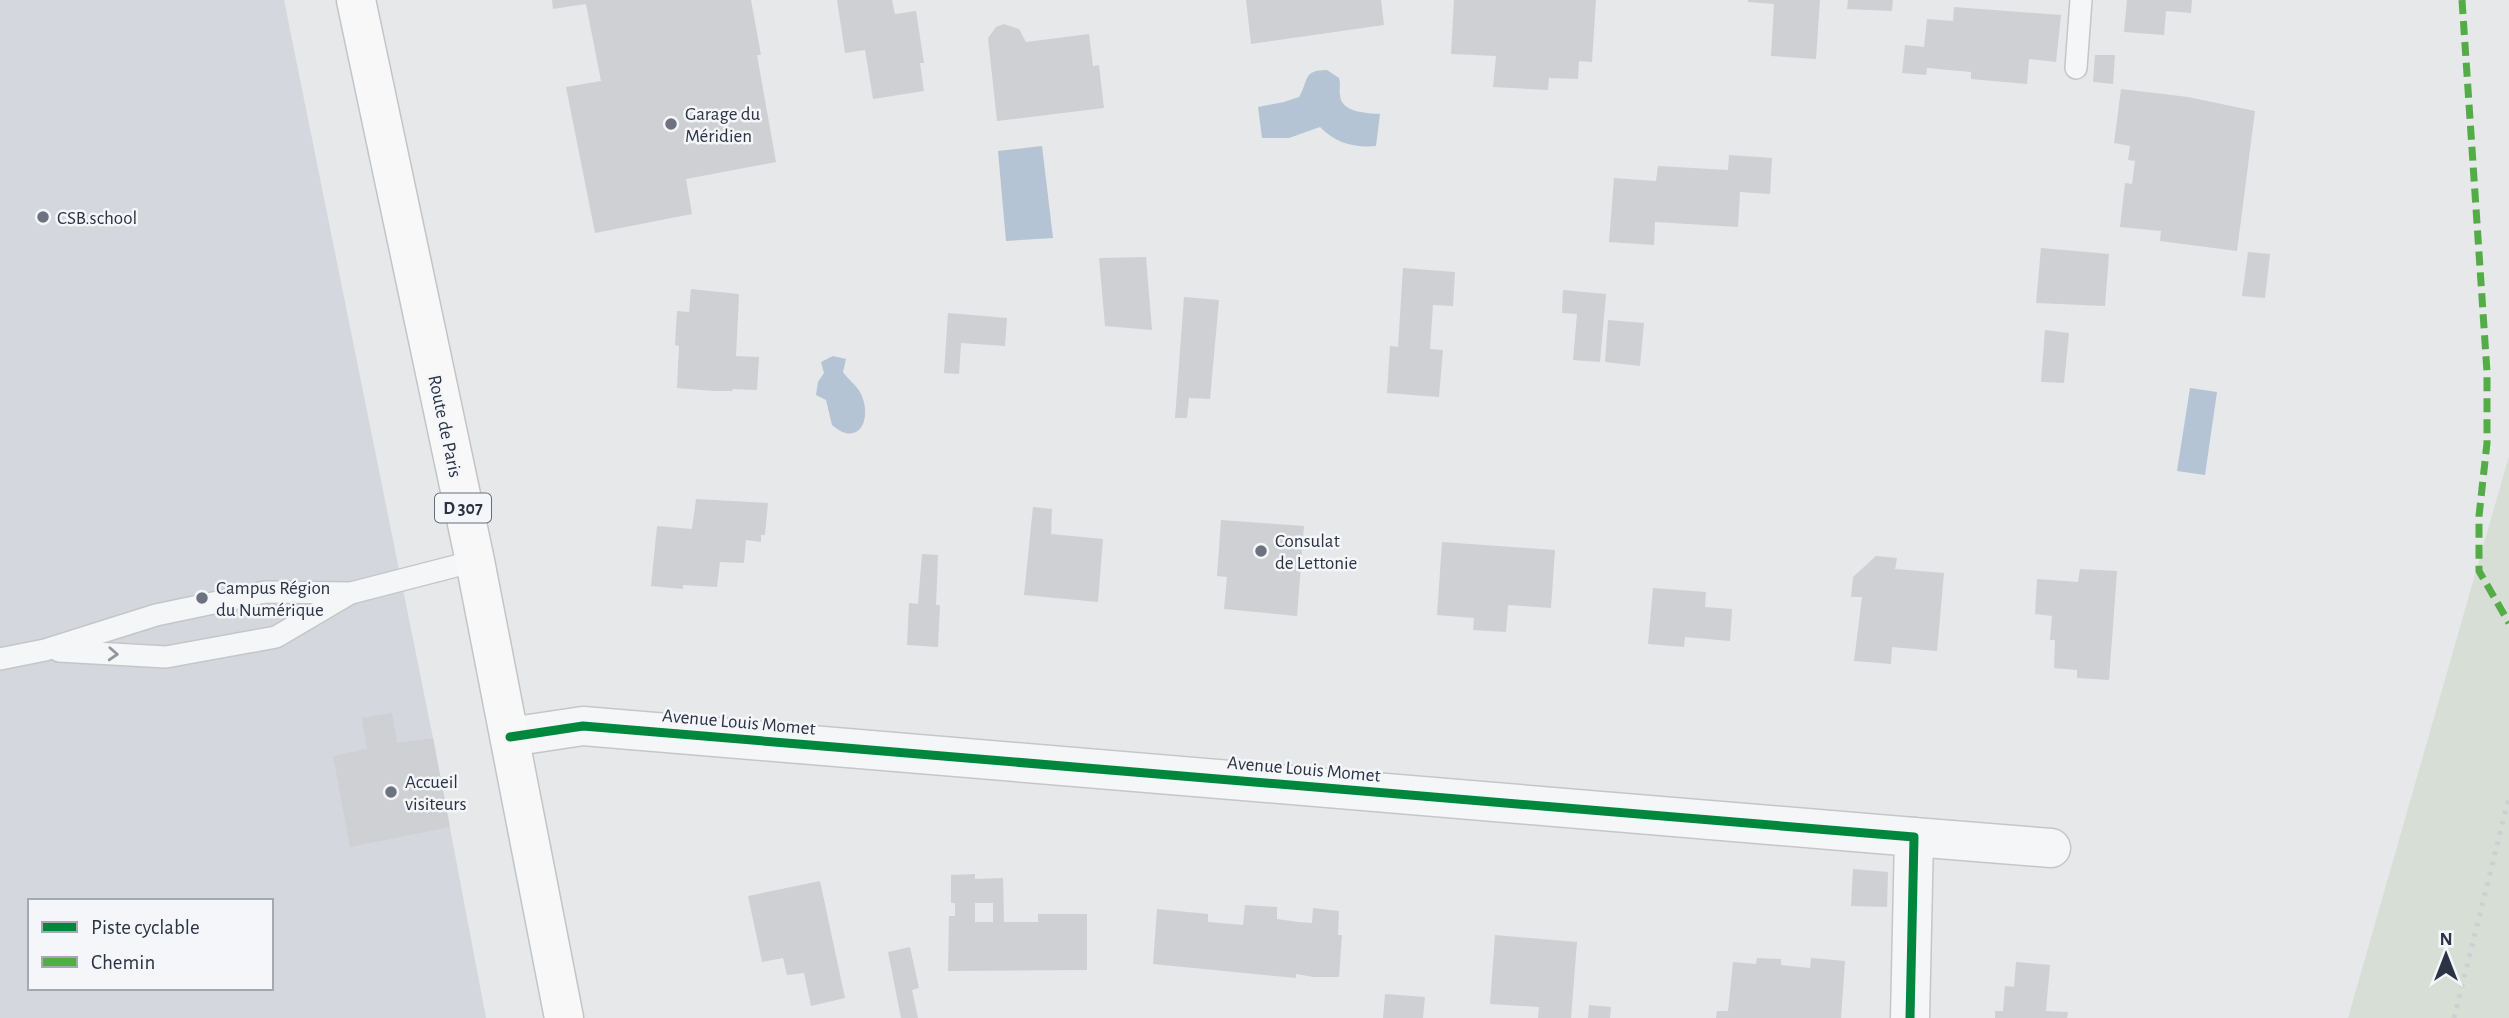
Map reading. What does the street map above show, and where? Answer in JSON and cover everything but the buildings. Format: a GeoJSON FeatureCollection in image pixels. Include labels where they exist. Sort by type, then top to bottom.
{"type":"FeatureCollection","features":[{"type":"Feature","properties":{"kind":"main road","name":"Route de Paris"},"geometry":{"type":"LineString","coordinates":[[356,0],[475,561],[564,1018]]}},
{"type":"Feature","properties":{"kind":"street","name":"Avenue Louis Momet"},"geometry":{"type":"LineString","coordinates":[[510,737],[583,726],[2051,848]]}},
{"type":"Feature","properties":{"kind":"street"},"geometry":{"type":"LineString","coordinates":[[1910,1018],[1914,837]]}},
{"type":"Feature","properties":{"kind":"lane"},"geometry":{"type":"LineString","coordinates":[[2076,68],[2081,0]]}},
{"type":"Feature","properties":{"kind":"lane"},"geometry":{"type":"LineString","coordinates":[[0,659],[45,650],[156,615],[265,592],[351,593],[475,561]]}},
{"type":"Feature","properties":{"kind":"lane"},"geometry":{"type":"LineString","coordinates":[[45,650],[166,657],[276,637],[351,593]]}},
{"type":"Feature","properties":{"kind":"shaded area","name":"Campus Région du Numérique"},"geometry":{"type":"Polygon","coordinates":[[[0,0],[284,0],[433,738],[486,1018],[0,1018],[0,0]]]}},
{"type":"Feature","properties":{"kind":"shaded area"},"geometry":{"type":"Polygon","coordinates":[[[2509,456],[2509,1018],[2348,1018],[2509,456]]]}},
{"type":"Feature","properties":{"kind":"water"},"geometry":{"type":"Polygon","coordinates":[[[1327,70],[1339,78],[1340,95],[1345,105],[1356,111],[1380,114],[1376,146],[1346,143],[1332,137],[1320,127],[1289,138],[1262,138],[1258,107],[1299,97],[1310,74],[1327,70]]]}},
{"type":"Feature","properties":{"kind":"water"},"geometry":{"type":"Polygon","coordinates":[[[1042,146],[1053,238],[1006,241],[998,151],[1042,146]]]}},
{"type":"Feature","properties":{"kind":"water"},"geometry":{"type":"Polygon","coordinates":[[[833,356],[846,359],[843,372],[859,391],[864,404],[864,421],[861,428],[849,434],[832,425],[826,400],[816,395],[818,382],[824,373],[821,362],[833,356]]]}},
{"type":"Feature","properties":{"kind":"water"},"geometry":{"type":"Polygon","coordinates":[[[2190,388],[2217,392],[2205,475],[2177,471],[2190,388]]]}},
{"type":"Feature","properties":{"kind":"railway"},"geometry":{"type":"LineString","coordinates":[[2454,1018],[2509,797]]}},
{"type":"Feature","properties":{"kind":"marked path"},"geometry":{"type":"LineString","coordinates":[[2462,0],[2487,372],[2487,443],[2479,516],[2479,571],[2509,623]]}},
{"type":"Feature","properties":{"kind":"cycle path"},"geometry":{"type":"LineString","coordinates":[[510,737],[583,726],[1914,837],[1910,1018]]}},
{"type":"Feature","properties":{"kind":"place","name":"Garage du Méridien"},"geometry":{"type":"Point","coordinates":[671,124]}},
{"type":"Feature","properties":{"kind":"place","name":"CSB.school"},"geometry":{"type":"Point","coordinates":[43,217]}},
{"type":"Feature","properties":{"kind":"place","name":"Consulat de Lettonie"},"geometry":{"type":"Point","coordinates":[1261,551]}},
{"type":"Feature","properties":{"kind":"place","name":"Campus Région du Numérique"},"geometry":{"type":"Point","coordinates":[202,598]}},
{"type":"Feature","properties":{"kind":"place","name":"Accueil visiteurs"},"geometry":{"type":"Point","coordinates":[391,792]}}]}
